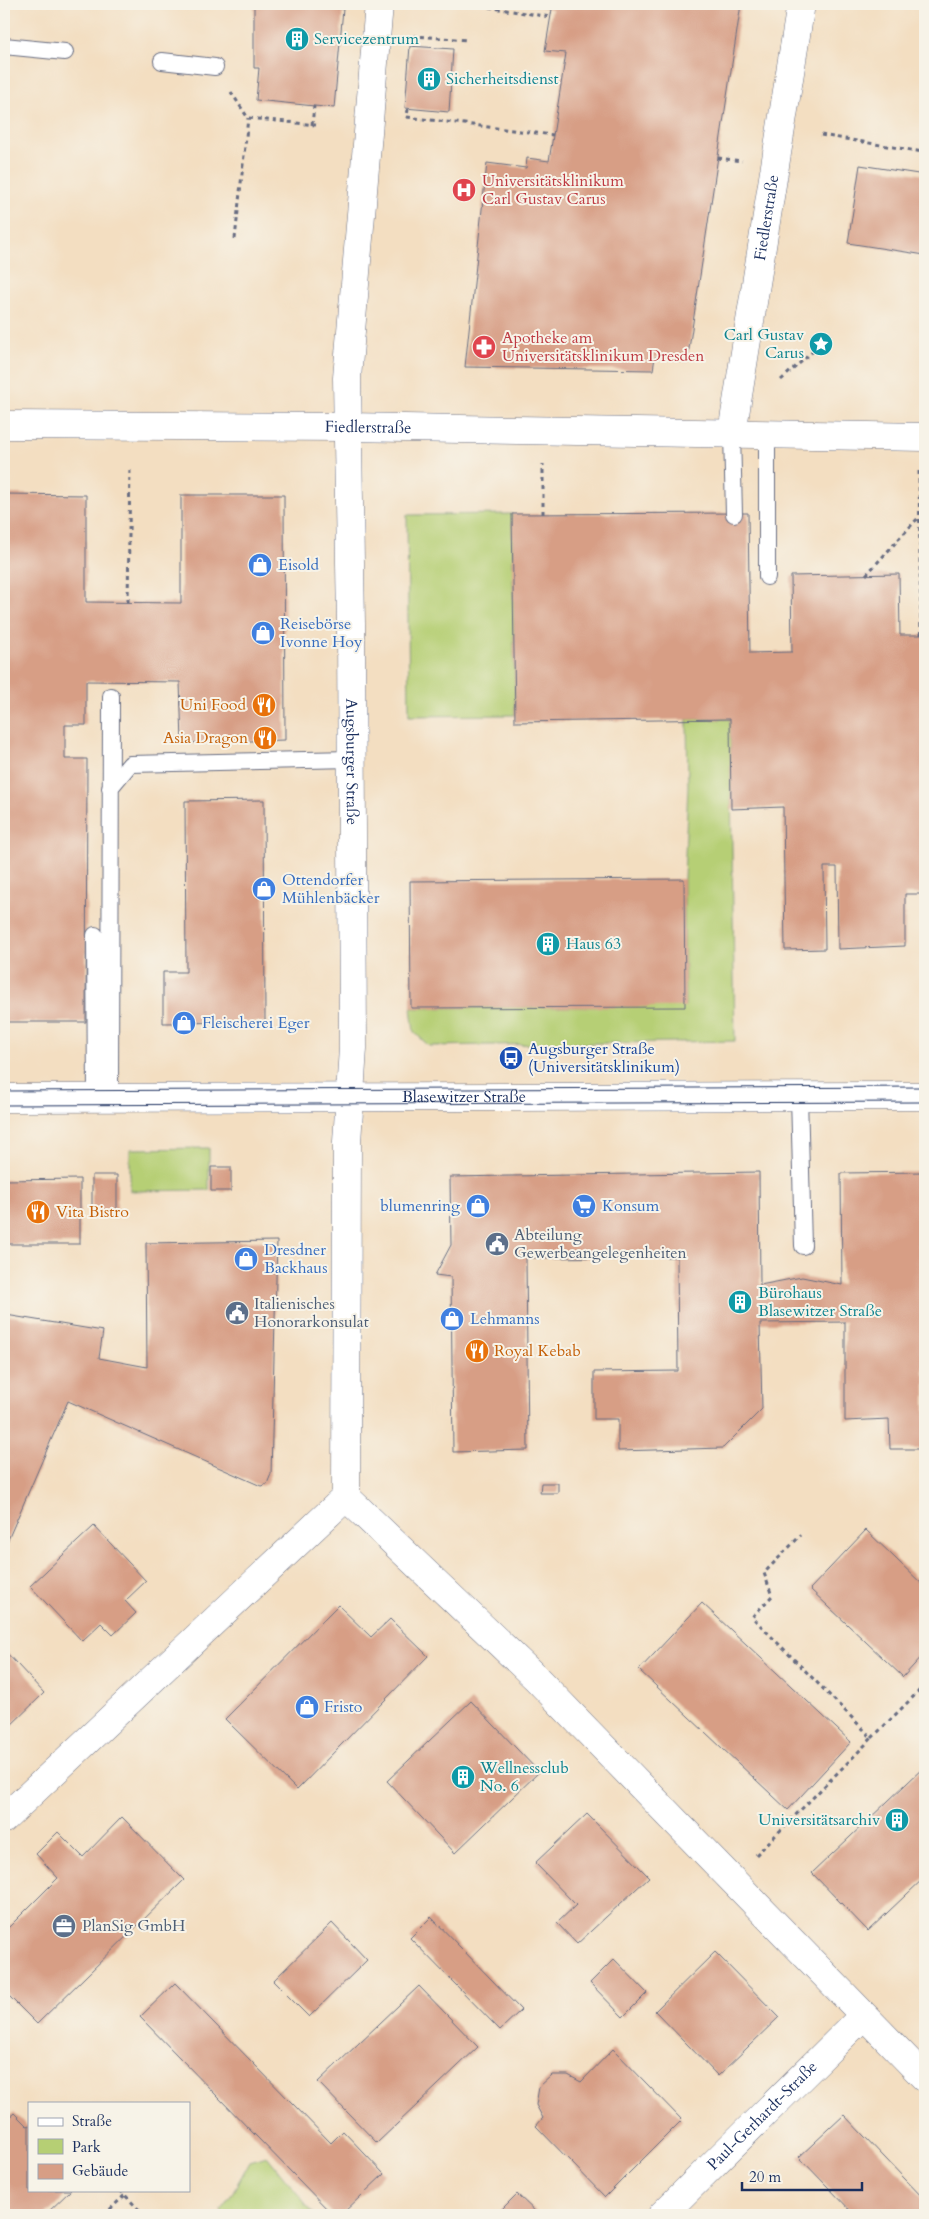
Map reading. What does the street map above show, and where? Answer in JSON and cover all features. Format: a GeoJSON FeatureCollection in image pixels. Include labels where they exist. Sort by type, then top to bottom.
{"type":"FeatureCollection","features":[{"type":"Feature","properties":{"kind":"street","name":"Augsburger Straße"},"geometry":{"type":"LineString","coordinates":[[346,1496],[347,1142],[353,1048],[352,759],[347,378],[379,4]]}},
{"type":"Feature","properties":{"kind":"street","name":"Fiedlerstraße"},"geometry":{"type":"LineString","coordinates":[[732,433],[801,4]]}},
{"type":"Feature","properties":{"kind":"street","name":"Fiedlerstraße"},"geometry":{"type":"LineString","coordinates":[[4,425],[349,426],[922,437]]}},
{"type":"Feature","properties":{"kind":"street","name":"Blasewitzer Straße"},"geometry":{"type":"LineString","coordinates":[[4,1098],[925,1096]]}},
{"type":"Feature","properties":{"kind":"street"},"geometry":{"type":"LineString","coordinates":[[4,1819],[346,1496],[534,1676],[925,2078]]}},
{"type":"Feature","properties":{"kind":"street","name":"Paul-Gerhardt-Straße"},"geometry":{"type":"LineString","coordinates":[[662,2215],[863,2016]]}},
{"type":"Feature","properties":{"kind":"lane"},"geometry":{"type":"LineString","coordinates":[[4,46],[66,52]]}},
{"type":"Feature","properties":{"kind":"lane"},"geometry":{"type":"LineString","coordinates":[[162,61],[215,66]]}},
{"type":"Feature","properties":{"kind":"lane"},"geometry":{"type":"LineString","coordinates":[[732,433],[734,514]]}},
{"type":"Feature","properties":{"kind":"lane"},"geometry":{"type":"LineString","coordinates":[[766,434],[767,577]]}},
{"type":"Feature","properties":{"kind":"lane"},"geometry":{"type":"LineString","coordinates":[[103,1098],[111,696]]}},
{"type":"Feature","properties":{"kind":"lane"},"geometry":{"type":"LineString","coordinates":[[110,788],[130,764],[352,759]]}},
{"type":"Feature","properties":{"kind":"lane"},"geometry":{"type":"LineString","coordinates":[[95,935],[103,1098]]}},
{"type":"Feature","properties":{"kind":"lane"},"geometry":{"type":"LineString","coordinates":[[799,1096],[803,1246]]}},
{"type":"Feature","properties":{"kind":"path"},"geometry":{"type":"LineString","coordinates":[[481,6],[550,17]]}},
{"type":"Feature","properties":{"kind":"path"},"geometry":{"type":"LineString","coordinates":[[414,46],[415,36],[468,40]]}},
{"type":"Feature","properties":{"kind":"path"},"geometry":{"type":"LineString","coordinates":[[215,66],[248,118],[235,240]]}},
{"type":"Feature","properties":{"kind":"path"},"geometry":{"type":"LineString","coordinates":[[248,118],[314,125],[314,106]]}},
{"type":"Feature","properties":{"kind":"path"},"geometry":{"type":"LineString","coordinates":[[408,109],[408,117],[553,135]]}},
{"type":"Feature","properties":{"kind":"path"},"geometry":{"type":"LineString","coordinates":[[821,135],[923,152],[921,174]]}},
{"type":"Feature","properties":{"kind":"path"},"geometry":{"type":"LineString","coordinates":[[782,380],[821,344]]}},
{"type":"Feature","properties":{"kind":"path"},"geometry":{"type":"LineString","coordinates":[[921,635],[919,516],[922,437]]}},
{"type":"Feature","properties":{"kind":"path"},"geometry":{"type":"LineString","coordinates":[[128,602],[130,466]]}},
{"type":"Feature","properties":{"kind":"path"},"geometry":{"type":"LineString","coordinates":[[543,478],[543,514]]}},
{"type":"Feature","properties":{"kind":"path"},"geometry":{"type":"LineString","coordinates":[[866,575],[919,516]]}},
{"type":"Feature","properties":{"kind":"path"},"geometry":{"type":"LineString","coordinates":[[925,894],[925,1096]]}},
{"type":"Feature","properties":{"kind":"path"},"geometry":{"type":"LineString","coordinates":[[801,1535],[764,1573],[772,1596],[752,1617],[872,1738]]}},
{"type":"Feature","properties":{"kind":"path"},"geometry":{"type":"LineString","coordinates":[[731,1879],[925,1685]]}},
{"type":"Feature","properties":{"kind":"path"},"geometry":{"type":"LineString","coordinates":[[122,2192],[144,2215]]}},
{"type":"Feature","properties":{"kind":"path"},"geometry":{"type":"LineString","coordinates":[[104,2215],[125,2195]]}},
{"type":"Feature","properties":{"kind":"green space"},"geometry":{"type":"Polygon","coordinates":[[[512,514],[515,715],[409,716],[407,515],[512,514]]]}},
{"type":"Feature","properties":{"kind":"green space"},"geometry":{"type":"Polygon","coordinates":[[[687,719],[730,719],[735,1041],[429,1046],[414,1032],[411,1008],[685,1006],[684,879],[688,786],[687,719]]]}},
{"type":"Feature","properties":{"kind":"green space"},"geometry":{"type":"Polygon","coordinates":[[[209,1148],[209,1190],[130,1191],[130,1149],[209,1148]]]}},
{"type":"Feature","properties":{"kind":"green space"},"geometry":{"type":"Polygon","coordinates":[[[267,2156],[314,2215],[223,2215],[221,2209],[250,2161],[267,2156]]]}},
{"type":"Feature","properties":{"kind":"building","name":"Servicezentrum"},"geometry":{"type":"Polygon","coordinates":[[[254,4],[312,4],[313,6],[343,9],[334,108],[256,100],[259,68],[254,68],[254,4]]]}},
{"type":"Feature","properties":{"kind":"building"},"geometry":{"type":"Polygon","coordinates":[[[525,4],[741,4],[687,362],[655,357],[653,370],[465,367],[487,163],[526,168],[527,158],[549,161],[566,53],[545,51],[552,9],[525,4]]]}},
{"type":"Feature","properties":{"kind":"building","name":"Sicherheitsdienst"},"geometry":{"type":"Polygon","coordinates":[[[410,46],[453,49],[449,112],[405,108],[410,46]]]}},
{"type":"Feature","properties":{"kind":"building"},"geometry":{"type":"Polygon","coordinates":[[[860,165],[925,175],[925,255],[848,243],[860,165]]]}},
{"type":"Feature","properties":{"kind":"building"},"geometry":{"type":"Polygon","coordinates":[[[4,494],[86,495],[86,602],[181,603],[181,495],[284,495],[285,740],[182,743],[180,682],[86,681],[86,725],[65,725],[65,759],[87,759],[86,1022],[4,1022],[4,494]]]}},
{"type":"Feature","properties":{"kind":"building"},"geometry":{"type":"Polygon","coordinates":[[[748,513],[750,653],[792,652],[791,576],[899,574],[900,635],[925,635],[925,894],[905,894],[905,946],[838,949],[837,867],[824,867],[825,949],[785,950],[783,807],[731,809],[730,719],[515,722],[512,514],[748,513]]]}},
{"type":"Feature","properties":{"kind":"building"},"geometry":{"type":"Polygon","coordinates":[[[264,800],[265,1022],[163,1023],[163,972],[186,972],[185,801],[264,800]]]}},
{"type":"Feature","properties":{"kind":"building","name":"Haus 63"},"geometry":{"type":"Polygon","coordinates":[[[684,879],[685,1007],[411,1008],[410,881],[684,879]]]}},
{"type":"Feature","properties":{"kind":"building"},"geometry":{"type":"Polygon","coordinates":[[[211,1167],[231,1167],[231,1191],[211,1191],[211,1167]]]}},
{"type":"Feature","properties":{"kind":"building","name":"Bürohaus Blasewitzer Straße"},"geometry":{"type":"Polygon","coordinates":[[[759,1172],[760,1285],[802,1277],[842,1285],[841,1173],[925,1172],[923,1374],[925,1374],[925,1449],[890,1449],[889,1419],[845,1421],[845,1322],[760,1323],[762,1409],[723,1448],[618,1451],[618,1419],[594,1419],[594,1372],[678,1371],[677,1257],[526,1258],[528,1450],[453,1452],[451,1277],[435,1275],[451,1245],[450,1177],[759,1172]]]}},
{"type":"Feature","properties":{"kind":"building"},"geometry":{"type":"Polygon","coordinates":[[[92,1175],[117,1175],[117,1212],[92,1212],[92,1175]]]}},
{"type":"Feature","properties":{"kind":"building"},"geometry":{"type":"Polygon","coordinates":[[[80,1179],[80,1244],[4,1244],[4,1180],[80,1179]]]}},
{"type":"Feature","properties":{"kind":"building"},"geometry":{"type":"Polygon","coordinates":[[[277,1241],[271,1474],[267,1484],[261,1486],[68,1401],[4,1549],[4,1327],[6,1315],[103,1331],[99,1358],[147,1367],[146,1243],[277,1241]]]}},
{"type":"Feature","properties":{"kind":"building"},"geometry":{"type":"Polygon","coordinates":[[[541,1483],[558,1483],[558,1493],[540,1493],[541,1483]]]}},
{"type":"Feature","properties":{"kind":"building"},"geometry":{"type":"Polygon","coordinates":[[[94,1526],[146,1581],[125,1601],[136,1613],[113,1635],[101,1623],[82,1641],[30,1586],[94,1526]]]}},
{"type":"Feature","properties":{"kind":"building"},"geometry":{"type":"Polygon","coordinates":[[[866,1530],[925,1587],[925,1653],[903,1677],[810,1589],[866,1530]]]}},
{"type":"Feature","properties":{"kind":"building"},"geometry":{"type":"Polygon","coordinates":[[[702,1603],[851,1742],[788,1810],[639,1670],[702,1603]]]}},
{"type":"Feature","properties":{"kind":"building","name":"Fristo"},"geometry":{"type":"Polygon","coordinates":[[[338,1605],[371,1637],[390,1619],[428,1656],[297,1790],[225,1719],[338,1605]]]}},
{"type":"Feature","properties":{"kind":"building"},"geometry":{"type":"Polygon","coordinates":[[[4,1650],[44,1693],[4,1732],[4,1650]]]}},
{"type":"Feature","properties":{"kind":"building","name":"Wellnessclub No. 6"},"geometry":{"type":"Polygon","coordinates":[[[471,1701],[539,1772],[455,1853],[387,1781],[471,1701]]]}},
{"type":"Feature","properties":{"kind":"building","name":"Universitätsarchiv"},"geometry":{"type":"Polygon","coordinates":[[[925,1766],[925,1877],[868,1931],[812,1873],[925,1766]]]}},
{"type":"Feature","properties":{"kind":"building"},"geometry":{"type":"Polygon","coordinates":[[[587,1814],[649,1877],[577,1944],[557,1923],[576,1905],[535,1863],[587,1814]]]}},
{"type":"Feature","properties":{"kind":"building"},"geometry":{"type":"Polygon","coordinates":[[[122,1817],[184,1880],[37,2024],[4,1991],[4,1932],[58,1878],[36,1854],[58,1832],[83,1857],[122,1817]]]}},
{"type":"Feature","properties":{"kind":"building"},"geometry":{"type":"Polygon","coordinates":[[[431,1917],[521,2010],[500,2030],[410,1938],[431,1917]]]}},
{"type":"Feature","properties":{"kind":"building"},"geometry":{"type":"Polygon","coordinates":[[[332,1923],[367,1960],[309,2017],[273,1981],[332,1923]]]}},
{"type":"Feature","properties":{"kind":"building"},"geometry":{"type":"Polygon","coordinates":[[[715,1952],[779,2017],[718,2076],[655,2011],[715,1952]]]}},
{"type":"Feature","properties":{"kind":"building"},"geometry":{"type":"Polygon","coordinates":[[[614,1959],[647,1993],[623,2017],[590,1983],[614,1959]]]}},
{"type":"Feature","properties":{"kind":"building"},"geometry":{"type":"Polygon","coordinates":[[[175,1983],[331,2143],[343,2131],[384,2174],[341,2215],[333,2215],[140,2017],[175,1983]]]}},
{"type":"Feature","properties":{"kind":"building"},"geometry":{"type":"Polygon","coordinates":[[[419,1986],[478,2047],[377,2143],[318,2082],[419,1986]]]}},
{"type":"Feature","properties":{"kind":"building"},"geometry":{"type":"Polygon","coordinates":[[[613,2049],[682,2120],[605,2197],[536,2126],[543,2118],[536,2105],[539,2087],[552,2075],[568,2075],[581,2082],[613,2049]]]}},
{"type":"Feature","properties":{"kind":"building"},"geometry":{"type":"Polygon","coordinates":[[[14,2113],[28,2126],[28,2192],[69,2192],[45,2215],[4,2215],[4,2122],[14,2113]]]}},
{"type":"Feature","properties":{"kind":"building"},"geometry":{"type":"Polygon","coordinates":[[[844,2115],[925,2200],[925,2212],[922,2215],[855,2215],[799,2157],[844,2115]]]}},
{"type":"Feature","properties":{"kind":"building"},"geometry":{"type":"Polygon","coordinates":[[[517,2194],[539,2215],[496,2215],[517,2194]]]}},
{"type":"Feature","properties":{"kind":"tram line"},"geometry":{"type":"LineString","coordinates":[[4,1091],[925,1087]]}},
{"type":"Feature","properties":{"kind":"tram line"},"geometry":{"type":"LineString","coordinates":[[4,1105],[925,1102]]}},
{"type":"Feature","properties":{"kind":"place","name":"Servicezentrum"},"geometry":{"type":"Point","coordinates":[297,39]}},
{"type":"Feature","properties":{"kind":"place","name":"Sicherheitsdienst"},"geometry":{"type":"Point","coordinates":[429,79]}},
{"type":"Feature","properties":{"kind":"place","name":"Universitätsklinikum Carl Gustav Carus"},"geometry":{"type":"Point","coordinates":[464,190]}},
{"type":"Feature","properties":{"kind":"place","name":"Carl Gustav Carus"},"geometry":{"type":"Point","coordinates":[821,344]}},
{"type":"Feature","properties":{"kind":"place","name":"Apotheke am Universitätsklinikum Dresden"},"geometry":{"type":"Point","coordinates":[484,347]}},
{"type":"Feature","properties":{"kind":"place","name":"Eisold"},"geometry":{"type":"Point","coordinates":[260,565]}},
{"type":"Feature","properties":{"kind":"place","name":"Reisebörse Ivonne Hoy"},"geometry":{"type":"Point","coordinates":[263,633]}},
{"type":"Feature","properties":{"kind":"place","name":"Uni Food"},"geometry":{"type":"Point","coordinates":[264,705]}},
{"type":"Feature","properties":{"kind":"place","name":"Asia Dragon"},"geometry":{"type":"Point","coordinates":[265,738]}},
{"type":"Feature","properties":{"kind":"place","name":"Ottendorfer Mühlenbäcker"},"geometry":{"type":"Point","coordinates":[264,889]}},
{"type":"Feature","properties":{"kind":"place","name":"Haus 63"},"geometry":{"type":"Point","coordinates":[548,944]}},
{"type":"Feature","properties":{"kind":"place","name":"Fleischerei Eger"},"geometry":{"type":"Point","coordinates":[184,1023]}},
{"type":"Feature","properties":{"kind":"place","name":"Augsburger Straße (Universitätsklinikum)"},"geometry":{"type":"Point","coordinates":[511,1058]}},
{"type":"Feature","properties":{"kind":"place","name":"blumenring"},"geometry":{"type":"Point","coordinates":[478,1206]}},
{"type":"Feature","properties":{"kind":"place","name":"Konsum"},"geometry":{"type":"Point","coordinates":[584,1206]}},
{"type":"Feature","properties":{"kind":"place","name":"Vita Bistro"},"geometry":{"type":"Point","coordinates":[38,1212]}},
{"type":"Feature","properties":{"kind":"place","name":"Abteilung Gewerbeangelegenheiten"},"geometry":{"type":"Point","coordinates":[497,1244]}},
{"type":"Feature","properties":{"kind":"place","name":"Dresdner Backhaus"},"geometry":{"type":"Point","coordinates":[246,1259]}},
{"type":"Feature","properties":{"kind":"place","name":"Bürohaus Blasewitzer Straße"},"geometry":{"type":"Point","coordinates":[740,1302]}},
{"type":"Feature","properties":{"kind":"place","name":"Italienisches Honorarkonsulat"},"geometry":{"type":"Point","coordinates":[237,1313]}},
{"type":"Feature","properties":{"kind":"place","name":"Lehmanns"},"geometry":{"type":"Point","coordinates":[452,1319]}},
{"type":"Feature","properties":{"kind":"place","name":"Royal Kebab"},"geometry":{"type":"Point","coordinates":[477,1351]}},
{"type":"Feature","properties":{"kind":"place","name":"Fristo"},"geometry":{"type":"Point","coordinates":[307,1707]}},
{"type":"Feature","properties":{"kind":"place","name":"Wellnessclub No. 6"},"geometry":{"type":"Point","coordinates":[463,1777]}},
{"type":"Feature","properties":{"kind":"place","name":"Universitätsarchiv"},"geometry":{"type":"Point","coordinates":[897,1820]}},
{"type":"Feature","properties":{"kind":"place","name":"PlanSig GmbH"},"geometry":{"type":"Point","coordinates":[64,1926]}}]}
